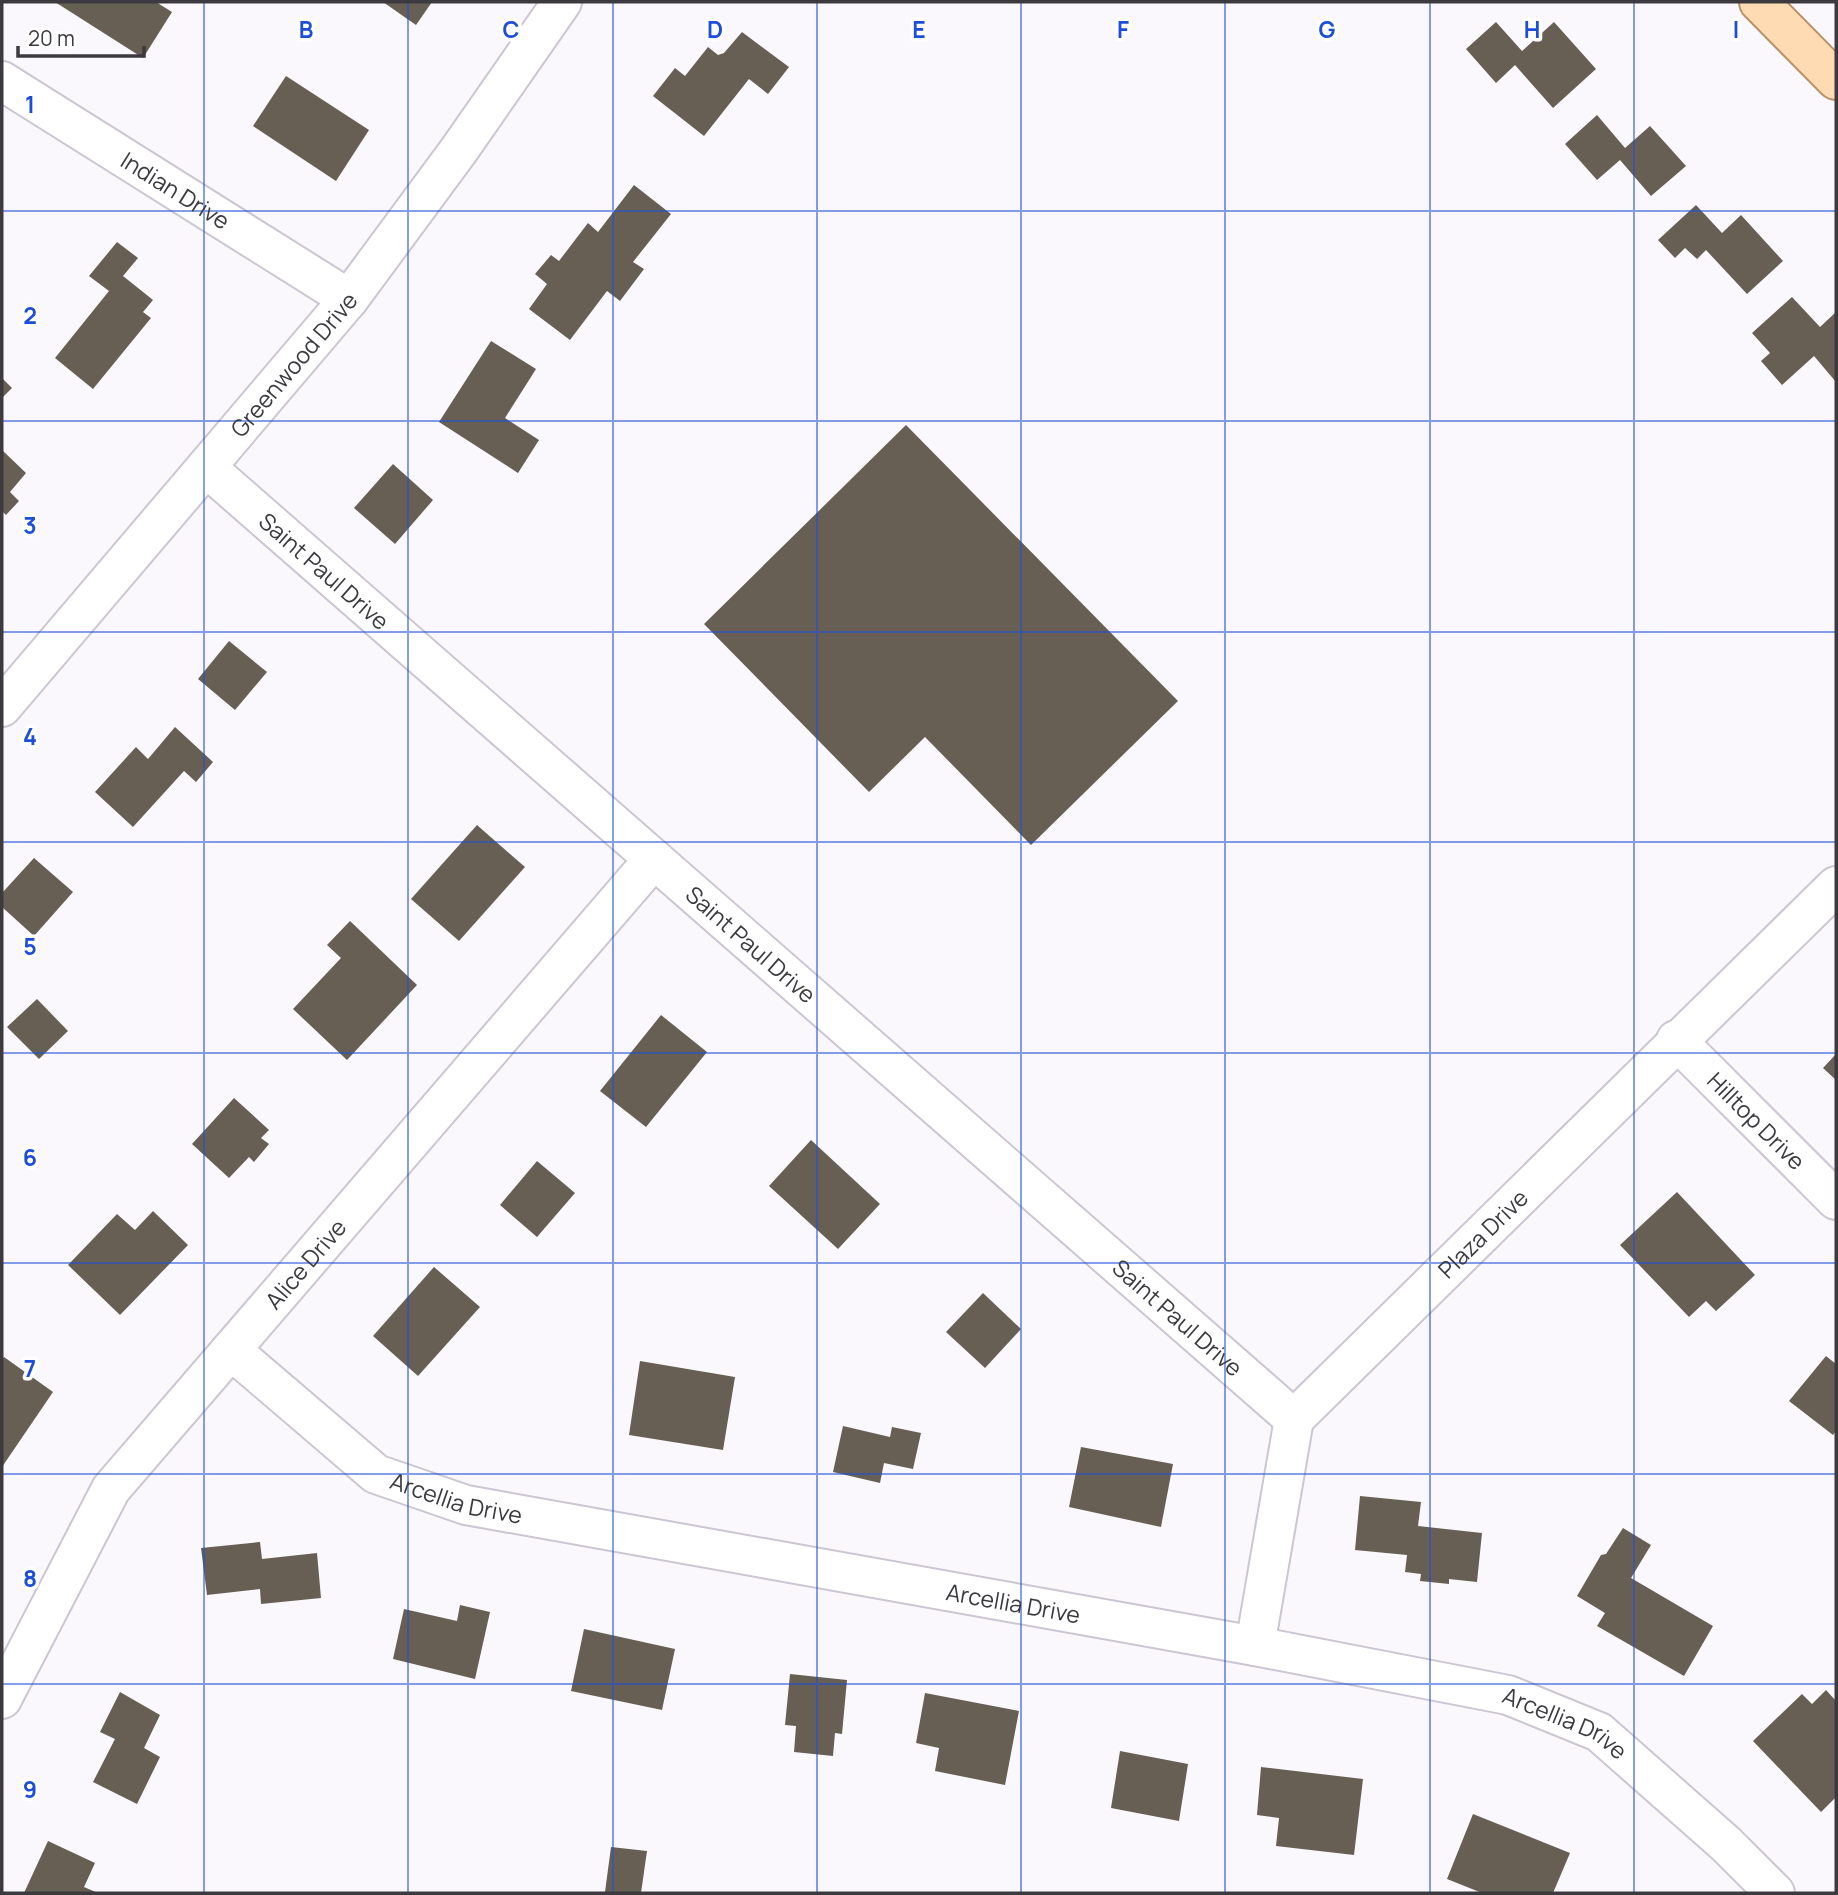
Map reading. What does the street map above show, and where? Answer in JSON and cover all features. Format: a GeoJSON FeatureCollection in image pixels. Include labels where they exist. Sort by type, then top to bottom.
{"type":"FeatureCollection","features":[{"type":"Feature","properties":{"kind":"main road"},"geometry":{"type":"LineString","coordinates":[[1759,2],[1836,80]]}},
{"type":"Feature","properties":{"kind":"street","name":"Greenwood Drive"},"geometry":{"type":"LineString","coordinates":[[2,707],[349,299],[459,150],[562,2]]}},
{"type":"Feature","properties":{"kind":"street","name":"Indian Drive"},"geometry":{"type":"LineString","coordinates":[[2,81],[349,299]]}},
{"type":"Feature","properties":{"kind":"street","name":"Saint Paul Drive"},"geometry":{"type":"LineString","coordinates":[[206,468],[1294,1419]]}},
{"type":"Feature","properties":{"kind":"street","name":"Alice Drive"},"geometry":{"type":"LineString","coordinates":[[2,1699],[111,1489],[654,859]]}},
{"type":"Feature","properties":{"kind":"street","name":"Plaza Drive"},"geometry":{"type":"LineString","coordinates":[[1294,1419],[1676,1040],[1836,886]]}},
{"type":"Feature","properties":{"kind":"street","name":"Hilltop Drive"},"geometry":{"type":"LineString","coordinates":[[1676,1040],[1836,1200]]}},
{"type":"Feature","properties":{"kind":"street","name":"Arcellia Drive"},"geometry":{"type":"LineString","coordinates":[[232,1350],[376,1474],[466,1505],[1255,1646],[1508,1695],[1599,1732],[1726,1844],[1775,1893]]}},
{"type":"Feature","properties":{"kind":"street"},"geometry":{"type":"LineString","coordinates":[[1255,1646],[1294,1419]]}},
{"type":"Feature","properties":{"kind":"building"},"geometry":{"type":"Polygon","coordinates":[[[55,2],[156,2],[172,12],[143,58],[55,2]]]}},
{"type":"Feature","properties":{"kind":"building"},"geometry":{"type":"Polygon","coordinates":[[[383,2],[432,2],[416,25],[383,2]]]}},
{"type":"Feature","properties":{"kind":"building"},"geometry":{"type":"Polygon","coordinates":[[[1496,22],[1522,51],[1554,22],[1596,69],[1553,108],[1515,65],[1496,83],[1466,49],[1496,22]]]}},
{"type":"Feature","properties":{"kind":"building"},"geometry":{"type":"Polygon","coordinates":[[[742,32],[789,67],[768,94],[749,79],[704,136],[653,96],[675,68],[685,76],[708,47],[718,55],[724,53],[742,32]]]}},
{"type":"Feature","properties":{"kind":"building"},"geometry":{"type":"Polygon","coordinates":[[[286,76],[369,130],[336,181],[253,126],[286,76]]]}},
{"type":"Feature","properties":{"kind":"building"},"geometry":{"type":"Polygon","coordinates":[[[1597,115],[1625,148],[1650,126],[1686,166],[1651,196],[1620,160],[1597,180],[1565,144],[1597,115]]]}},
{"type":"Feature","properties":{"kind":"building"},"geometry":{"type":"Polygon","coordinates":[[[634,185],[671,214],[633,262],[644,269],[620,301],[607,291],[570,340],[529,309],[547,284],[535,274],[551,255],[559,261],[588,223],[598,232],[634,185]]]}},
{"type":"Feature","properties":{"kind":"building"},"geometry":{"type":"Polygon","coordinates":[[[1696,205],[1722,233],[1741,215],[1783,261],[1747,294],[1706,250],[1697,259],[1685,248],[1675,258],[1658,240],[1696,205]]]}},
{"type":"Feature","properties":{"kind":"building"},"geometry":{"type":"Polygon","coordinates":[[[117,242],[138,258],[123,276],[153,300],[143,312],[151,318],[93,389],[55,358],[109,291],[89,276],[117,242]]]}},
{"type":"Feature","properties":{"kind":"building"},"geometry":{"type":"Polygon","coordinates":[[[1792,297],[1820,327],[1836,312],[1836,382],[1814,356],[1782,385],[1761,361],[1770,353],[1752,333],[1792,297]]]}},
{"type":"Feature","properties":{"kind":"building"},"geometry":{"type":"Polygon","coordinates":[[[491,341],[536,369],[505,418],[539,440],[518,473],[439,422],[491,341]]]}},
{"type":"Feature","properties":{"kind":"building"},"geometry":{"type":"Polygon","coordinates":[[[2,378],[12,388],[2,398],[2,378]]]}},
{"type":"Feature","properties":{"kind":"building"},"geometry":{"type":"Polygon","coordinates":[[[906,425],[1178,701],[1031,845],[925,737],[869,792],[704,624],[906,425]]]}},
{"type":"Feature","properties":{"kind":"building"},"geometry":{"type":"Polygon","coordinates":[[[2,450],[26,473],[10,492],[19,501],[6,515],[2,511],[2,450]]]}},
{"type":"Feature","properties":{"kind":"building"},"geometry":{"type":"Polygon","coordinates":[[[393,464],[433,500],[395,544],[354,508],[393,464]]]}},
{"type":"Feature","properties":{"kind":"building"},"geometry":{"type":"Polygon","coordinates":[[[229,641],[267,672],[235,710],[198,679],[229,641]]]}},
{"type":"Feature","properties":{"kind":"building"},"geometry":{"type":"Polygon","coordinates":[[[175,727],[213,762],[196,782],[184,771],[133,827],[95,792],[136,747],[148,759],[175,727]]]}},
{"type":"Feature","properties":{"kind":"building"},"geometry":{"type":"Polygon","coordinates":[[[477,825],[525,867],[459,941],[411,899],[477,825]]]}},
{"type":"Feature","properties":{"kind":"building"},"geometry":{"type":"Polygon","coordinates":[[[34,858],[73,892],[34,936],[2,907],[2,893],[34,858]]]}},
{"type":"Feature","properties":{"kind":"building"},"geometry":{"type":"Polygon","coordinates":[[[350,921],[417,985],[347,1060],[293,1009],[341,958],[327,945],[350,921]]]}},
{"type":"Feature","properties":{"kind":"building"},"geometry":{"type":"Polygon","coordinates":[[[37,999],[68,1031],[39,1059],[7,1027],[37,999]]]}},
{"type":"Feature","properties":{"kind":"building"},"geometry":{"type":"Polygon","coordinates":[[[661,1015],[707,1052],[646,1127],[600,1091],[661,1015]]]}},
{"type":"Feature","properties":{"kind":"building"},"geometry":{"type":"Polygon","coordinates":[[[1836,1054],[1836,1080],[1823,1068],[1836,1054]]]}},
{"type":"Feature","properties":{"kind":"building"},"geometry":{"type":"Polygon","coordinates":[[[234,1098],[269,1130],[261,1138],[269,1144],[254,1162],[249,1157],[229,1178],[192,1144],[234,1098]]]}},
{"type":"Feature","properties":{"kind":"building"},"geometry":{"type":"Polygon","coordinates":[[[811,1140],[880,1204],[838,1249],[769,1186],[811,1140]]]}},
{"type":"Feature","properties":{"kind":"building"},"geometry":{"type":"Polygon","coordinates":[[[537,1161],[575,1193],[537,1237],[500,1205],[537,1161]]]}},
{"type":"Feature","properties":{"kind":"building"},"geometry":{"type":"Polygon","coordinates":[[[1677,1192],[1755,1275],[1716,1311],[1706,1301],[1689,1317],[1620,1245],[1677,1192]]]}},
{"type":"Feature","properties":{"kind":"building"},"geometry":{"type":"Polygon","coordinates":[[[153,1211],[188,1245],[120,1315],[68,1265],[117,1214],[135,1230],[153,1211]]]}},
{"type":"Feature","properties":{"kind":"building"},"geometry":{"type":"Polygon","coordinates":[[[434,1267],[480,1307],[418,1376],[373,1336],[434,1267]]]}},
{"type":"Feature","properties":{"kind":"building"},"geometry":{"type":"Polygon","coordinates":[[[983,1293],[1021,1329],[985,1368],[946,1332],[983,1293]]]}},
{"type":"Feature","properties":{"kind":"building"},"geometry":{"type":"Polygon","coordinates":[[[1826,1356],[1836,1364],[1836,1431],[1833,1435],[1789,1401],[1826,1356]]]}},
{"type":"Feature","properties":{"kind":"building"},"geometry":{"type":"Polygon","coordinates":[[[4,1357],[53,1392],[2,1467],[2,1360],[4,1357]]]}},
{"type":"Feature","properties":{"kind":"building"},"geometry":{"type":"Polygon","coordinates":[[[640,1361],[735,1377],[723,1450],[629,1435],[640,1361]]]}},
{"type":"Feature","properties":{"kind":"building"},"geometry":{"type":"Polygon","coordinates":[[[843,1426],[890,1437],[892,1427],[921,1433],[913,1469],[884,1463],[880,1483],[833,1472],[843,1426]]]}},
{"type":"Feature","properties":{"kind":"building"},"geometry":{"type":"Polygon","coordinates":[[[1081,1447],[1173,1464],[1161,1527],[1069,1507],[1081,1447]]]}},
{"type":"Feature","properties":{"kind":"building"},"geometry":{"type":"Polygon","coordinates":[[[1360,1496],[1421,1502],[1418,1526],[1482,1533],[1477,1582],[1449,1579],[1449,1584],[1420,1581],[1421,1574],[1405,1572],[1407,1555],[1355,1550],[1360,1496]]]}},
{"type":"Feature","properties":{"kind":"building"},"geometry":{"type":"Polygon","coordinates":[[[1623,1528],[1651,1545],[1631,1578],[1713,1626],[1684,1676],[1597,1626],[1605,1613],[1577,1596],[1601,1555],[1606,1554],[1623,1528]]]}},
{"type":"Feature","properties":{"kind":"building"},"geometry":{"type":"Polygon","coordinates":[[[260,1542],[262,1559],[317,1553],[321,1598],[261,1604],[260,1589],[207,1595],[201,1548],[260,1542]]]}},
{"type":"Feature","properties":{"kind":"building"},"geometry":{"type":"Polygon","coordinates":[[[460,1605],[490,1612],[475,1679],[393,1659],[404,1609],[457,1621],[460,1605]]]}},
{"type":"Feature","properties":{"kind":"building"},"geometry":{"type":"Polygon","coordinates":[[[584,1629],[675,1649],[662,1710],[571,1691],[584,1629]]]}},
{"type":"Feature","properties":{"kind":"building"},"geometry":{"type":"Polygon","coordinates":[[[790,1674],[847,1680],[842,1734],[835,1733],[833,1756],[794,1752],[796,1726],[785,1725],[790,1674]]]}},
{"type":"Feature","properties":{"kind":"building"},"geometry":{"type":"Polygon","coordinates":[[[1826,1690],[1836,1701],[1836,1797],[1821,1812],[1753,1741],[1802,1694],[1812,1704],[1826,1690]]]}},
{"type":"Feature","properties":{"kind":"building"},"geometry":{"type":"Polygon","coordinates":[[[120,1692],[160,1715],[144,1748],[160,1757],[137,1804],[93,1782],[115,1739],[100,1732],[120,1692]]]}},
{"type":"Feature","properties":{"kind":"building"},"geometry":{"type":"Polygon","coordinates":[[[925,1693],[1019,1711],[1005,1785],[935,1771],[939,1748],[916,1743],[925,1693]]]}},
{"type":"Feature","properties":{"kind":"building"},"geometry":{"type":"Polygon","coordinates":[[[1120,1751],[1188,1764],[1179,1821],[1111,1808],[1120,1751]]]}},
{"type":"Feature","properties":{"kind":"building"},"geometry":{"type":"Polygon","coordinates":[[[1261,1767],[1363,1779],[1354,1855],[1276,1846],[1279,1818],[1257,1815],[1261,1767]]]}},
{"type":"Feature","properties":{"kind":"building"},"geometry":{"type":"Polygon","coordinates":[[[1473,1814],[1570,1853],[1553,1893],[1482,1893],[1447,1879],[1473,1814]]]}},
{"type":"Feature","properties":{"kind":"building"},"geometry":{"type":"Polygon","coordinates":[[[48,1841],[95,1863],[84,1887],[98,1893],[24,1893],[48,1841]]]}},
{"type":"Feature","properties":{"kind":"building"},"geometry":{"type":"Polygon","coordinates":[[[611,1847],[647,1851],[641,1893],[605,1892],[611,1847]]]}}]}
